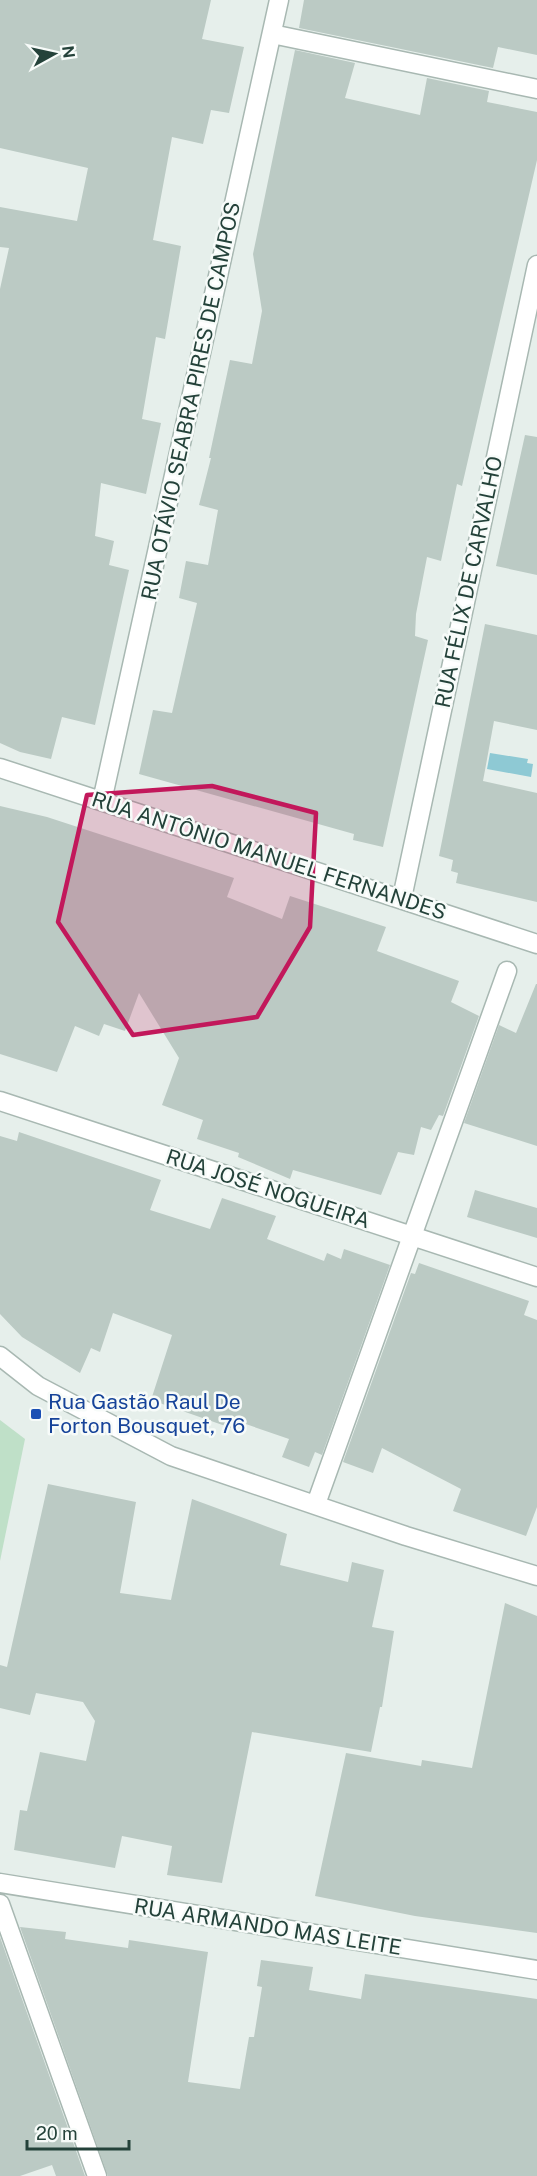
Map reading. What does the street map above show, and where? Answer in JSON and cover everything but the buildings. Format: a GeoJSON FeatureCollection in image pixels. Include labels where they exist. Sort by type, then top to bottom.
{"type":"FeatureCollection","features":[{"type":"Feature","properties":{"kind":"street","name":"RUA OTÁVIO SEABRA PIRES DE CAMPOS"},"geometry":{"type":"LineString","coordinates":[[102,801],[279,0]]}},
{"type":"Feature","properties":{"kind":"street"},"geometry":{"type":"LineString","coordinates":[[272,33],[537,89]]}},
{"type":"Feature","properties":{"kind":"street","name":"RUA FÉLIX DE CARVALHO"},"geometry":{"type":"LineString","coordinates":[[402,898],[537,266]]}},
{"type":"Feature","properties":{"kind":"street","name":"RUA ANTÔNIO MANUEL FERNANDES"},"geometry":{"type":"LineString","coordinates":[[0,768],[537,944]]}},
{"type":"Feature","properties":{"kind":"street"},"geometry":{"type":"LineString","coordinates":[[316,1504],[507,971]]}},
{"type":"Feature","properties":{"kind":"street","name":"RUA JOSÉ NOGUEIRA"},"geometry":{"type":"LineString","coordinates":[[0,1101],[537,1276]]}},
{"type":"Feature","properties":{"kind":"street"},"geometry":{"type":"LineString","coordinates":[[0,1356],[38,1386],[171,1456],[406,1536],[537,1576]]}},
{"type":"Feature","properties":{"kind":"street","name":"RUA ARMANDO MAS LEITE"},"geometry":{"type":"LineString","coordinates":[[0,1883],[537,1970]]}},
{"type":"Feature","properties":{"kind":"street"},"geometry":{"type":"LineString","coordinates":[[0,1904],[97,2176]]}},
{"type":"Feature","properties":{"kind":"highlighted area"},"geometry":{"type":"Polygon","coordinates":[[[212,786],[316,813],[310,927],[257,1017],[133,1035],[58,922],[87,795],[212,786]]]}},
{"type":"Feature","properties":{"kind":"green space"},"geometry":{"type":"Polygon","coordinates":[[[0,1420],[25,1439],[0,1561],[0,1420]]]}},
{"type":"Feature","properties":{"kind":"water"},"geometry":{"type":"Polygon","coordinates":[[[490,753],[528,759],[527,763],[533,764],[531,777],[487,769],[490,753]]]}},
{"type":"Feature","properties":{"kind":"place","name":"Rua Gastão Raul De Forton Bousquet, 76"},"geometry":{"type":"Point","coordinates":[36,1414]}}]}
